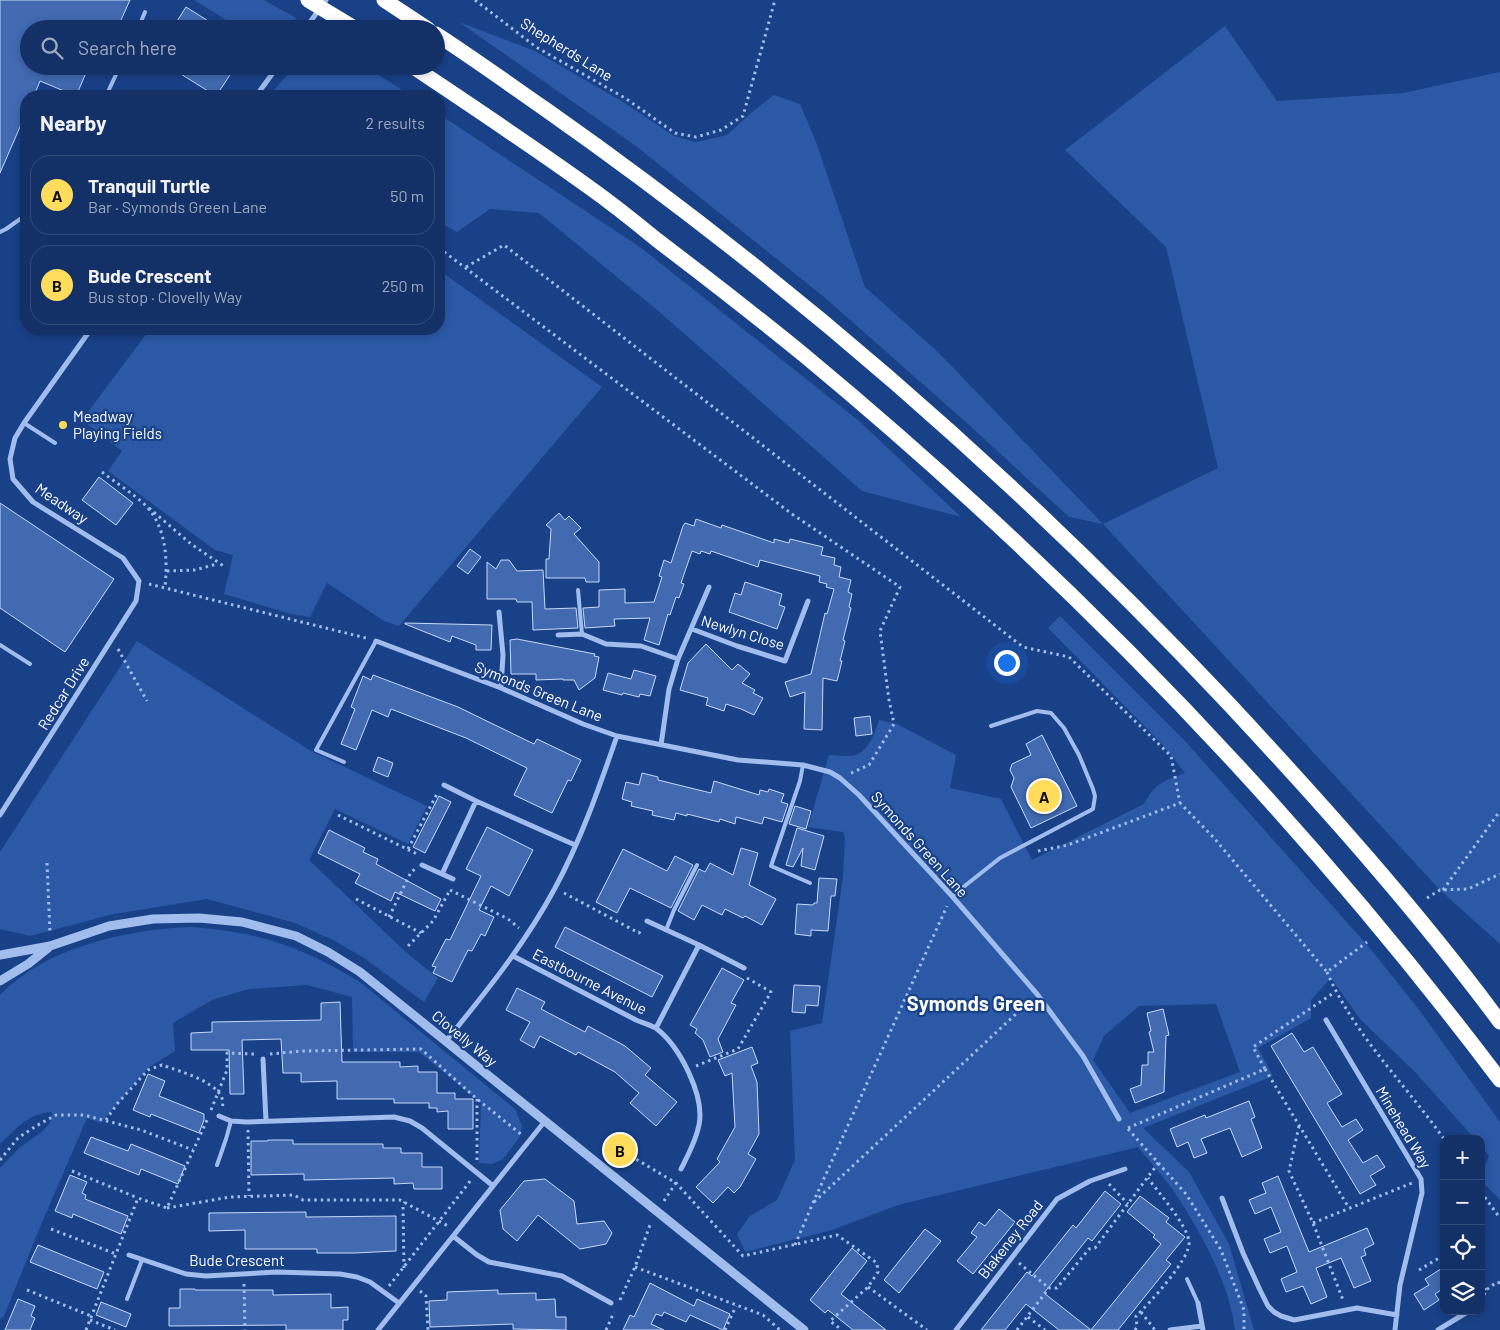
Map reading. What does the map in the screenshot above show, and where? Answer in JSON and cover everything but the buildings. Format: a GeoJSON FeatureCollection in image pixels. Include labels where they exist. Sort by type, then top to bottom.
{"type":"FeatureCollection","features":[{"type":"Feature","properties":{"kind":"highway"},"geometry":{"type":"LineString","coordinates":[[308,0],[341,20]]}},
{"type":"Feature","properties":{"kind":"highway"},"geometry":{"type":"LineString","coordinates":[[384,0],[414,20]]}},
{"type":"Feature","properties":{"kind":"highway"},"geometry":{"type":"LineString","coordinates":[[445,40],[616,160],[724,241],[894,381],[1061,533],[1146,618],[1293,772],[1366,856],[1457,966],[1500,1022]]}},
{"type":"Feature","properties":{"kind":"highway"},"geometry":{"type":"LineString","coordinates":[[425,75],[588,186],[750,311],[872,412],[1025,549],[1104,625],[1264,794],[1441,1001],[1500,1080]]}},
{"type":"Feature","properties":{"kind":"street"},"geometry":{"type":"LineString","coordinates":[[312,20],[326,0]]}},
{"type":"Feature","properties":{"kind":"street"},"geometry":{"type":"LineString","coordinates":[[260,90],[271,75]]}},
{"type":"Feature","properties":{"kind":"street","name":"Meadway"},"geometry":{"type":"LineString","coordinates":[[87,335],[15,438],[10,459],[13,479],[33,502],[123,558],[139,581]]}},
{"type":"Feature","properties":{"kind":"street","name":"Redcar Drive"},"geometry":{"type":"LineString","coordinates":[[0,816],[136,601],[139,581]]}},
{"type":"Feature","properties":{"kind":"street","name":"Newlyn Close"},"geometry":{"type":"LineString","coordinates":[[661,745],[669,689],[678,660],[709,587]]}},
{"type":"Feature","properties":{"kind":"street","name":"Newlyn Close"},"geometry":{"type":"LineString","coordinates":[[692,629],[785,661],[808,601]]}},
{"type":"Feature","properties":{"kind":"street"},"geometry":{"type":"LineString","coordinates":[[499,612],[502,688]]}},
{"type":"Feature","properties":{"kind":"street"},"geometry":{"type":"LineString","coordinates":[[558,635],[582,634],[606,644],[641,646],[678,660]]}},
{"type":"Feature","properties":{"kind":"street","name":"Symonds Green Lane"},"geometry":{"type":"LineString","coordinates":[[376,641],[502,688],[583,724],[617,736],[738,760],[803,765],[830,772],[840,778],[859,795],[952,896],[1037,994],[1083,1056],[1119,1119]]}},
{"type":"Feature","properties":{"kind":"street","name":"Eastbourne Avenue"},"geometry":{"type":"LineString","coordinates":[[446,1041],[513,956],[555,888],[598,789],[617,736]]}},
{"type":"Feature","properties":{"kind":"street"},"geometry":{"type":"LineString","coordinates":[[444,785],[575,845]]}},
{"type":"Feature","properties":{"kind":"street"},"geometry":{"type":"LineString","coordinates":[[442,874],[476,801]]}},
{"type":"Feature","properties":{"kind":"street"},"geometry":{"type":"LineString","coordinates":[[422,865],[453,880]]}},
{"type":"Feature","properties":{"kind":"street","name":"Clovelly Way"},"geometry":{"type":"LineString","coordinates":[[0,955],[50,946],[109,926],[153,918],[199,918],[242,922],[296,936],[328,952],[360,972],[804,1330]]}},
{"type":"Feature","properties":{"kind":"street"},"geometry":{"type":"LineString","coordinates":[[647,921],[744,968]]}},
{"type":"Feature","properties":{"kind":"street","name":"Eastbourne Avenue"},"geometry":{"type":"LineString","coordinates":[[656,1028],[699,945]]}},
{"type":"Feature","properties":{"kind":"street","name":"Clovelly Way"},"geometry":{"type":"LineString","coordinates":[[0,982],[28,964],[50,946]]}},
{"type":"Feature","properties":{"kind":"street","name":"Eastbourne Avenue"},"geometry":{"type":"LineString","coordinates":[[513,956],[636,1020],[656,1028],[683,1059],[698,1104],[699,1124],[682,1169]]}},
{"type":"Feature","properties":{"kind":"street","name":"Minehead Way"},"geometry":{"type":"LineString","coordinates":[[1326,1020],[1421,1179],[1422,1193],[1400,1286],[1396,1330]]}},
{"type":"Feature","properties":{"kind":"street"},"geometry":{"type":"LineString","coordinates":[[263,1056],[266,1121]]}},
{"type":"Feature","properties":{"kind":"street"},"geometry":{"type":"LineString","coordinates":[[219,1116],[231,1121],[248,1122],[394,1117],[410,1121],[422,1128],[492,1185]]}},
{"type":"Feature","properties":{"kind":"street"},"geometry":{"type":"LineString","coordinates":[[378,1330],[545,1120]]}},
{"type":"Feature","properties":{"kind":"street","name":"Blakeney Road"},"geometry":{"type":"LineString","coordinates":[[956,1330],[1057,1199],[1090,1181],[1125,1169]]}},
{"type":"Feature","properties":{"kind":"street"},"geometry":{"type":"LineString","coordinates":[[1222,1198],[1243,1254],[1268,1306],[1274,1312],[1294,1320],[1347,1310],[1366,1309],[1397,1315]]}},
{"type":"Feature","properties":{"kind":"street"},"geometry":{"type":"LineString","coordinates":[[455,1234],[488,1262],[562,1276],[611,1303]]}},
{"type":"Feature","properties":{"kind":"street","name":"Bude Crescent"},"geometry":{"type":"LineString","coordinates":[[129,1255],[186,1274],[206,1276],[277,1272],[340,1274],[358,1277],[370,1282],[399,1303]]}},
{"type":"Feature","properties":{"kind":"street"},"geometry":{"type":"LineString","coordinates":[[1170,1330],[1203,1328],[1198,1303]]}},
{"type":"Feature","properties":{"kind":"street"},"geometry":{"type":"LineString","coordinates":[[1438,1330],[1462,1315]]}},
{"type":"Feature","properties":{"kind":"lane"},"geometry":{"type":"LineString","coordinates":[[142,20],[145,12]]}},
{"type":"Feature","properties":{"kind":"lane"},"geometry":{"type":"LineString","coordinates":[[109,90],[116,75]]}},
{"type":"Feature","properties":{"kind":"lane"},"geometry":{"type":"LineString","coordinates":[[0,232],[20,219]]}},
{"type":"Feature","properties":{"kind":"lane"},"geometry":{"type":"LineString","coordinates":[[24,423],[55,443]]}},
{"type":"Feature","properties":{"kind":"lane"},"geometry":{"type":"LineString","coordinates":[[578,590],[582,634]]}},
{"type":"Feature","properties":{"kind":"lane"},"geometry":{"type":"LineString","coordinates":[[344,762],[316,750],[376,641]]}},
{"type":"Feature","properties":{"kind":"lane"},"geometry":{"type":"LineString","coordinates":[[0,645],[30,664]]}},
{"type":"Feature","properties":{"kind":"lane"},"geometry":{"type":"LineString","coordinates":[[952,896],[1000,858],[1093,809],[1095,796],[1079,754],[1064,728],[1052,713],[1037,711],[991,726]]}},
{"type":"Feature","properties":{"kind":"lane"},"geometry":{"type":"LineString","coordinates":[[803,765],[800,781],[772,866],[810,883]]}},
{"type":"Feature","properties":{"kind":"lane"},"geometry":{"type":"LineString","coordinates":[[666,930],[697,865]]}},
{"type":"Feature","properties":{"kind":"lane"},"geometry":{"type":"LineString","coordinates":[[217,1164],[231,1121]]}},
{"type":"Feature","properties":{"kind":"lane"},"geometry":{"type":"LineString","coordinates":[[127,1299],[142,1260]]}},
{"type":"Feature","properties":{"kind":"lane"},"geometry":{"type":"LineString","coordinates":[[1187,1279],[1198,1303]]}},
{"type":"Feature","properties":{"kind":"path","name":"Shepherds Lane"},"geometry":{"type":"LineString","coordinates":[[474,0],[536,47],[625,98],[675,133],[696,137],[721,130],[743,116],[775,0]]}},
{"type":"Feature","properties":{"kind":"path"},"geometry":{"type":"LineString","coordinates":[[466,268],[504,245],[1023,646],[1068,657],[1172,756],[1180,803],[1214,838],[1327,972],[1336,992],[1364,1035],[1441,1135]]}},
{"type":"Feature","properties":{"kind":"path"},"geometry":{"type":"LineString","coordinates":[[445,252],[792,514],[900,587],[880,631],[894,724],[869,765],[840,778]]}},
{"type":"Feature","properties":{"kind":"path"},"geometry":{"type":"LineString","coordinates":[[102,472],[143,503],[191,544],[225,567]]}},
{"type":"Feature","properties":{"kind":"path"},"geometry":{"type":"LineString","coordinates":[[143,503],[154,517],[166,544],[167,571],[164,588]]}},
{"type":"Feature","properties":{"kind":"path"},"geometry":{"type":"LineString","coordinates":[[167,571],[196,570],[218,563]]}},
{"type":"Feature","properties":{"kind":"path"},"geometry":{"type":"LineString","coordinates":[[139,581],[376,641]]}},
{"type":"Feature","properties":{"kind":"path"},"geometry":{"type":"LineString","coordinates":[[112,639],[147,701]]}},
{"type":"Feature","properties":{"kind":"path"},"geometry":{"type":"LineString","coordinates":[[408,849],[436,795],[444,785]]}},
{"type":"Feature","properties":{"kind":"path"},"geometry":{"type":"LineString","coordinates":[[1028,852],[1068,845],[1180,803]]}},
{"type":"Feature","properties":{"kind":"path"},"geometry":{"type":"LineString","coordinates":[[1443,890],[1500,811]]}},
{"type":"Feature","properties":{"kind":"path"},"geometry":{"type":"LineString","coordinates":[[338,815],[420,855],[422,865],[412,872],[389,916]]}},
{"type":"Feature","properties":{"kind":"path"},"geometry":{"type":"LineString","coordinates":[[47,863],[50,946]]}},
{"type":"Feature","properties":{"kind":"path"},"geometry":{"type":"LineString","coordinates":[[1426,898],[1440,890],[1468,889],[1500,874]]}},
{"type":"Feature","properties":{"kind":"path"},"geometry":{"type":"LineString","coordinates":[[408,946],[433,921],[450,890],[453,880]]}},
{"type":"Feature","properties":{"kind":"path"},"geometry":{"type":"LineString","coordinates":[[555,888],[639,933],[647,921]]}},
{"type":"Feature","properties":{"kind":"path"},"geometry":{"type":"LineString","coordinates":[[450,890],[508,919],[528,934]]}},
{"type":"Feature","properties":{"kind":"path"},"geometry":{"type":"LineString","coordinates":[[795,1245],[952,896]]}},
{"type":"Feature","properties":{"kind":"path"},"geometry":{"type":"LineString","coordinates":[[356,899],[422,933]]}},
{"type":"Feature","properties":{"kind":"path"},"geometry":{"type":"LineString","coordinates":[[1327,972],[1367,942]]}},
{"type":"Feature","properties":{"kind":"path"},"geometry":{"type":"LineString","coordinates":[[687,1069],[738,1049],[771,992],[747,978],[744,968]]}},
{"type":"Feature","properties":{"kind":"path"},"geometry":{"type":"LineString","coordinates":[[1336,992],[1252,1047],[1349,1208]]}},
{"type":"Feature","properties":{"kind":"path"},"geometry":{"type":"LineString","coordinates":[[812,1205],[1037,994]]}},
{"type":"Feature","properties":{"kind":"path"},"geometry":{"type":"LineString","coordinates":[[167,1208],[227,1070],[227,1054],[263,1056],[302,1051],[421,1049],[477,1099],[529,1140]]}},
{"type":"Feature","properties":{"kind":"path"},"geometry":{"type":"LineString","coordinates":[[106,1120],[117,1104],[148,1070],[162,1065],[208,1083],[218,1091],[224,1103],[219,1116]]}},
{"type":"Feature","properties":{"kind":"path"},"geometry":{"type":"LineString","coordinates":[[1128,1128],[1264,1069]]}},
{"type":"Feature","properties":{"kind":"path"},"geometry":{"type":"LineString","coordinates":[[384,1292],[404,1269],[476,1173],[477,1099]]}},
{"type":"Feature","properties":{"kind":"path"},"geometry":{"type":"LineString","coordinates":[[0,1160],[18,1138],[36,1126],[56,1116],[84,1114],[141,1130],[193,1150]]}},
{"type":"Feature","properties":{"kind":"path"},"geometry":{"type":"LineString","coordinates":[[1119,1119],[1186,1194],[1220,1250],[1244,1310],[1244,1330]]}},
{"type":"Feature","properties":{"kind":"path"},"geometry":{"type":"LineString","coordinates":[[248,1122],[249,1196]]}},
{"type":"Feature","properties":{"kind":"path"},"geometry":{"type":"LineString","coordinates":[[1300,1126],[1289,1172],[1313,1223],[1347,1310]]}},
{"type":"Feature","properties":{"kind":"path"},"geometry":{"type":"LineString","coordinates":[[614,1146],[676,1183],[742,1256],[837,1235],[877,1263],[878,1272],[868,1287],[830,1321],[842,1330]]}},
{"type":"Feature","properties":{"kind":"path"},"geometry":{"type":"LineString","coordinates":[[1012,1257],[1049,1288],[1056,1288],[1089,1250],[1095,1248],[1159,1162]]}},
{"type":"Feature","properties":{"kind":"path"},"geometry":{"type":"LineString","coordinates":[[664,1201],[676,1183],[682,1169]]}},
{"type":"Feature","properties":{"kind":"path"},"geometry":{"type":"LineString","coordinates":[[72,1171],[167,1208],[230,1197],[249,1196],[294,1195],[303,1200],[400,1200],[440,1220],[455,1234]]}},
{"type":"Feature","properties":{"kind":"path"},"geometry":{"type":"LineString","coordinates":[[1102,1177],[1128,1204]]}},
{"type":"Feature","properties":{"kind":"path"},"geometry":{"type":"LineString","coordinates":[[1136,1330],[1138,1327],[1136,1316],[1176,1270],[1187,1254],[1189,1243],[1186,1230],[1148,1178]]}},
{"type":"Feature","properties":{"kind":"path"},"geometry":{"type":"LineString","coordinates":[[1313,1223],[1421,1179]]}},
{"type":"Feature","properties":{"kind":"path"},"geometry":{"type":"LineString","coordinates":[[1485,1197],[1500,1218]]}},
{"type":"Feature","properties":{"kind":"path"},"geometry":{"type":"LineString","coordinates":[[86,1330],[138,1198]]}},
{"type":"Feature","properties":{"kind":"path"},"geometry":{"type":"LineString","coordinates":[[404,1269],[403,1205],[405,1202]]}},
{"type":"Feature","properties":{"kind":"path"},"geometry":{"type":"LineString","coordinates":[[606,1330],[635,1267],[654,1215]]}},
{"type":"Feature","properties":{"kind":"path"},"geometry":{"type":"LineString","coordinates":[[51,1229],[116,1254],[129,1255]]}},
{"type":"Feature","properties":{"kind":"path"},"geometry":{"type":"LineString","coordinates":[[1419,1270],[1440,1257]]}},
{"type":"Feature","properties":{"kind":"path"},"geometry":{"type":"LineString","coordinates":[[635,1267],[762,1315],[780,1330]]}},
{"type":"Feature","properties":{"kind":"path"},"geometry":{"type":"LineString","coordinates":[[244,1274],[245,1330]]}},
{"type":"Feature","properties":{"kind":"path"},"geometry":{"type":"LineString","coordinates":[[1486,1290],[1497,1282],[1500,1283]]}},
{"type":"Feature","properties":{"kind":"path"},"geometry":{"type":"LineString","coordinates":[[414,1286],[426,1296],[428,1330]]}},
{"type":"Feature","properties":{"kind":"path"},"geometry":{"type":"LineString","coordinates":[[868,1287],[927,1330]]}},
{"type":"Feature","properties":{"kind":"path"},"geometry":{"type":"LineString","coordinates":[[1016,1330],[1049,1288]]}},
{"type":"Feature","properties":{"kind":"path"},"geometry":{"type":"LineString","coordinates":[[27,1290],[115,1330]]}},
{"type":"Feature","properties":{"kind":"path"},"geometry":{"type":"LineString","coordinates":[[725,1330],[736,1305]]}},
{"type":"Feature","properties":{"kind":"path"},"geometry":{"type":"LineString","coordinates":[[1141,1312],[1156,1330]]}},
{"type":"Feature","properties":{"kind":"path"},"geometry":{"type":"LineString","coordinates":[[1028,1316],[1045,1330]]}},
{"type":"Feature","properties":{"kind":"shaded area"},"geometry":{"type":"Polygon","coordinates":[[[194,0],[264,0],[296,18],[295,20],[226,20],[194,0]]]}},
{"type":"Feature","properties":{"kind":"shaded area"},"geometry":{"type":"Polygon","coordinates":[[[459,22],[535,51],[623,102],[674,136],[696,142],[727,135],[774,95],[800,104],[816,142],[865,287],[940,354],[1103,524],[1069,517],[967,423],[824,297],[636,146],[459,22]]]}},
{"type":"Feature","properties":{"kind":"shaded area"},"geometry":{"type":"Polygon","coordinates":[[[1225,26],[1277,101],[1403,93],[1500,72],[1500,944],[1440,890],[1103,524],[1218,468],[1166,247],[1065,150],[1225,26]]]}},
{"type":"Feature","properties":{"kind":"shaded area"},"geometry":{"type":"Polygon","coordinates":[[[287,75],[379,75],[402,90],[274,90],[287,75]]]}},
{"type":"Feature","properties":{"kind":"shaded area"},"geometry":{"type":"Polygon","coordinates":[[[445,118],[640,247],[859,421],[961,517],[862,491],[662,314],[539,213],[490,209],[457,232],[445,225],[445,118]]]}},
{"type":"Feature","properties":{"kind":"shaded area"},"geometry":{"type":"Polygon","coordinates":[[[445,274],[602,387],[399,626],[384,621],[327,583],[310,617],[291,614],[224,594],[233,555],[215,550],[108,471],[122,451],[82,420],[146,335],[445,335],[445,274]]]}},
{"type":"Feature","properties":{"kind":"shaded area"},"geometry":{"type":"Polygon","coordinates":[[[1060,616],[1185,741],[1369,947],[1420,1011],[1500,1122],[1500,1200],[1485,1184],[1485,1166],[1489,1156],[1485,1151],[1485,1135],[1471,1135],[1415,1072],[1360,1019],[1331,978],[1311,1000],[1311,1018],[1258,1048],[1273,1076],[1143,1128],[1189,1172],[1229,1244],[1254,1330],[1235,1330],[1227,1295],[1204,1241],[1175,1193],[1138,1147],[898,1205],[832,1230],[745,1252],[737,1234],[750,1216],[777,1200],[795,1160],[790,1031],[822,1023],[843,877],[845,837],[843,832],[808,827],[829,755],[847,756],[858,754],[869,744],[879,720],[897,724],[956,755],[950,788],[1001,799],[1032,860],[1144,804],[1156,787],[1171,778],[1185,773],[1161,743],[1048,628],[1060,616]],[[1216,1004],[1139,1006],[1104,1036],[1093,1060],[1130,1113],[1240,1072],[1216,1004]]]}},
{"type":"Feature","properties":{"kind":"shaded area"},"geometry":{"type":"Polygon","coordinates":[[[137,641],[311,751],[427,806],[408,844],[335,809],[309,860],[408,954],[438,978],[424,1002],[364,958],[333,940],[295,923],[207,899],[114,914],[30,936],[0,929],[0,852],[137,641]]]}},
{"type":"Feature","properties":{"kind":"shaded area"},"geometry":{"type":"Polygon","coordinates":[[[189,927],[236,932],[279,943],[319,959],[360,982],[515,1109],[522,1126],[519,1138],[503,1159],[492,1164],[479,1163],[481,1103],[419,1052],[353,1052],[352,997],[307,985],[249,989],[212,1000],[173,1023],[175,1051],[148,1068],[101,1123],[87,1118],[4,1316],[0,1319],[0,1168],[19,1148],[43,1131],[51,1121],[52,1112],[43,1113],[29,1119],[17,1127],[0,1144],[0,995],[19,978],[40,965],[63,953],[88,944],[139,932],[189,927]]]}},
{"type":"Feature","properties":{"kind":"place","name":"Meadway Playing Fields"},"geometry":{"type":"Point","coordinates":[63,425]}},
{"type":"Feature","properties":{"kind":"place","name":"Tranquil Turtle"},"geometry":{"type":"Point","coordinates":[1044,796]}},
{"type":"Feature","properties":{"kind":"place","name":"Bude Crescent"},"geometry":{"type":"Point","coordinates":[620,1150]}},
{"type":"Feature","properties":{"kind":"district","name":"Symonds Green"},"geometry":{"type":"Point","coordinates":[976,1003]}}]}
